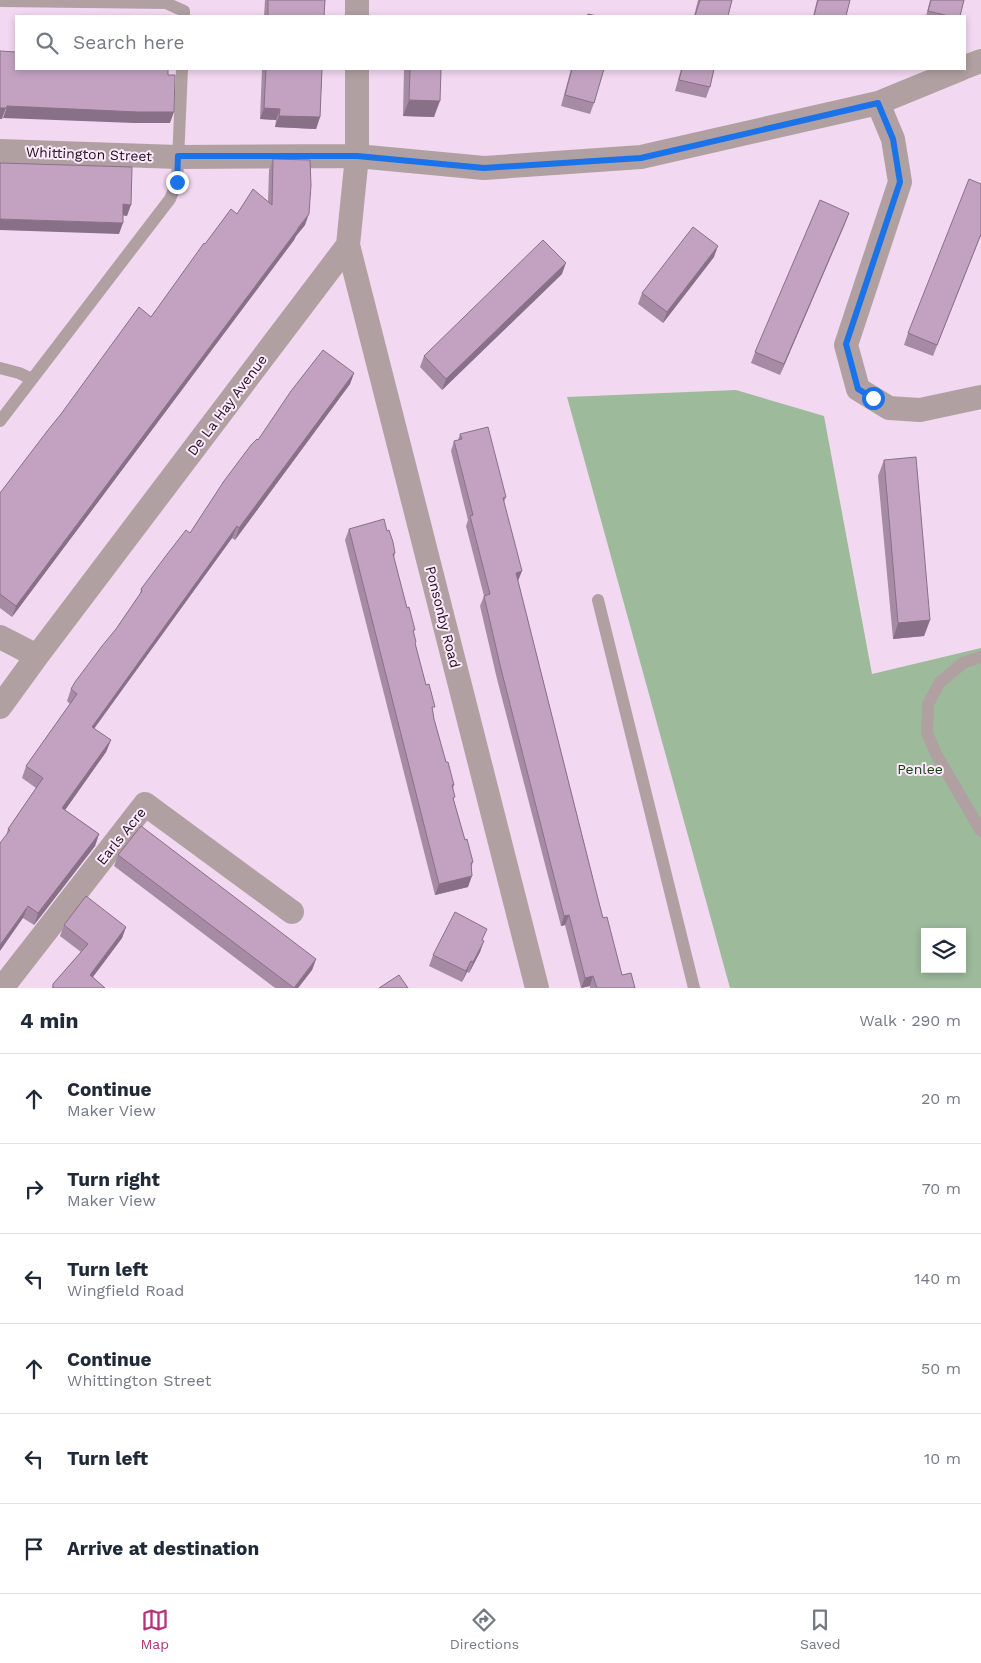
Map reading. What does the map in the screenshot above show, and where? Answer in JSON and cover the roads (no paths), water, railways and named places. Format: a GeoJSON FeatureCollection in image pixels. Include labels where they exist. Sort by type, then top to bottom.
{"type":"FeatureCollection","features":[{"type":"Feature","properties":{"kind":"street"},"geometry":{"type":"LineString","coordinates":[[357,0],[357,15]]}},
{"type":"Feature","properties":{"kind":"street"},"geometry":{"type":"LineString","coordinates":[[966,67],[981,60]]}},
{"type":"Feature","properties":{"kind":"street"},"geometry":{"type":"LineString","coordinates":[[348,245],[357,156],[357,70]]}},
{"type":"Feature","properties":{"kind":"street","name":"Whittington Street"},"geometry":{"type":"LineString","coordinates":[[0,151],[178,156],[357,156],[484,168],[641,158],[878,103],[959,70]]}},
{"type":"Feature","properties":{"kind":"street"},"geometry":{"type":"LineString","coordinates":[[878,103],[893,139],[900,182],[846,344],[858,389],[888,408],[920,410],[981,397]]}},
{"type":"Feature","properties":{"kind":"street","name":"De La Hay Avenue"},"geometry":{"type":"LineString","coordinates":[[0,707],[348,245]]}},
{"type":"Feature","properties":{"kind":"street","name":"Ponsonby Road"},"geometry":{"type":"LineString","coordinates":[[348,245],[536,988]]}},
{"type":"Feature","properties":{"kind":"street"},"geometry":{"type":"LineString","coordinates":[[0,637],[37,656]]}},
{"type":"Feature","properties":{"kind":"street","name":"Earls Acre"},"geometry":{"type":"LineString","coordinates":[[2,988],[146,804],[292,912]]}},
{"type":"Feature","properties":{"kind":"lane"},"geometry":{"type":"LineString","coordinates":[[0,2],[166,3],[184,11],[184,15]]}},
{"type":"Feature","properties":{"kind":"lane"},"geometry":{"type":"LineString","coordinates":[[0,421],[170,198],[177,182],[182,70]]}},
{"type":"Feature","properties":{"kind":"lane"},"geometry":{"type":"LineString","coordinates":[[0,368],[32,379]]}},
{"type":"Feature","properties":{"kind":"lane"},"geometry":{"type":"LineString","coordinates":[[598,600],[694,988]]}},
{"type":"Feature","properties":{"kind":"lane"},"geometry":{"type":"LineString","coordinates":[[981,657],[963,663],[940,682],[928,704],[928,732],[936,754],[981,831]]}},
{"type":"Feature","properties":{"kind":"park label","name":"Penlee"},"geometry":{"type":"Point","coordinates":[920,769]}}]}
